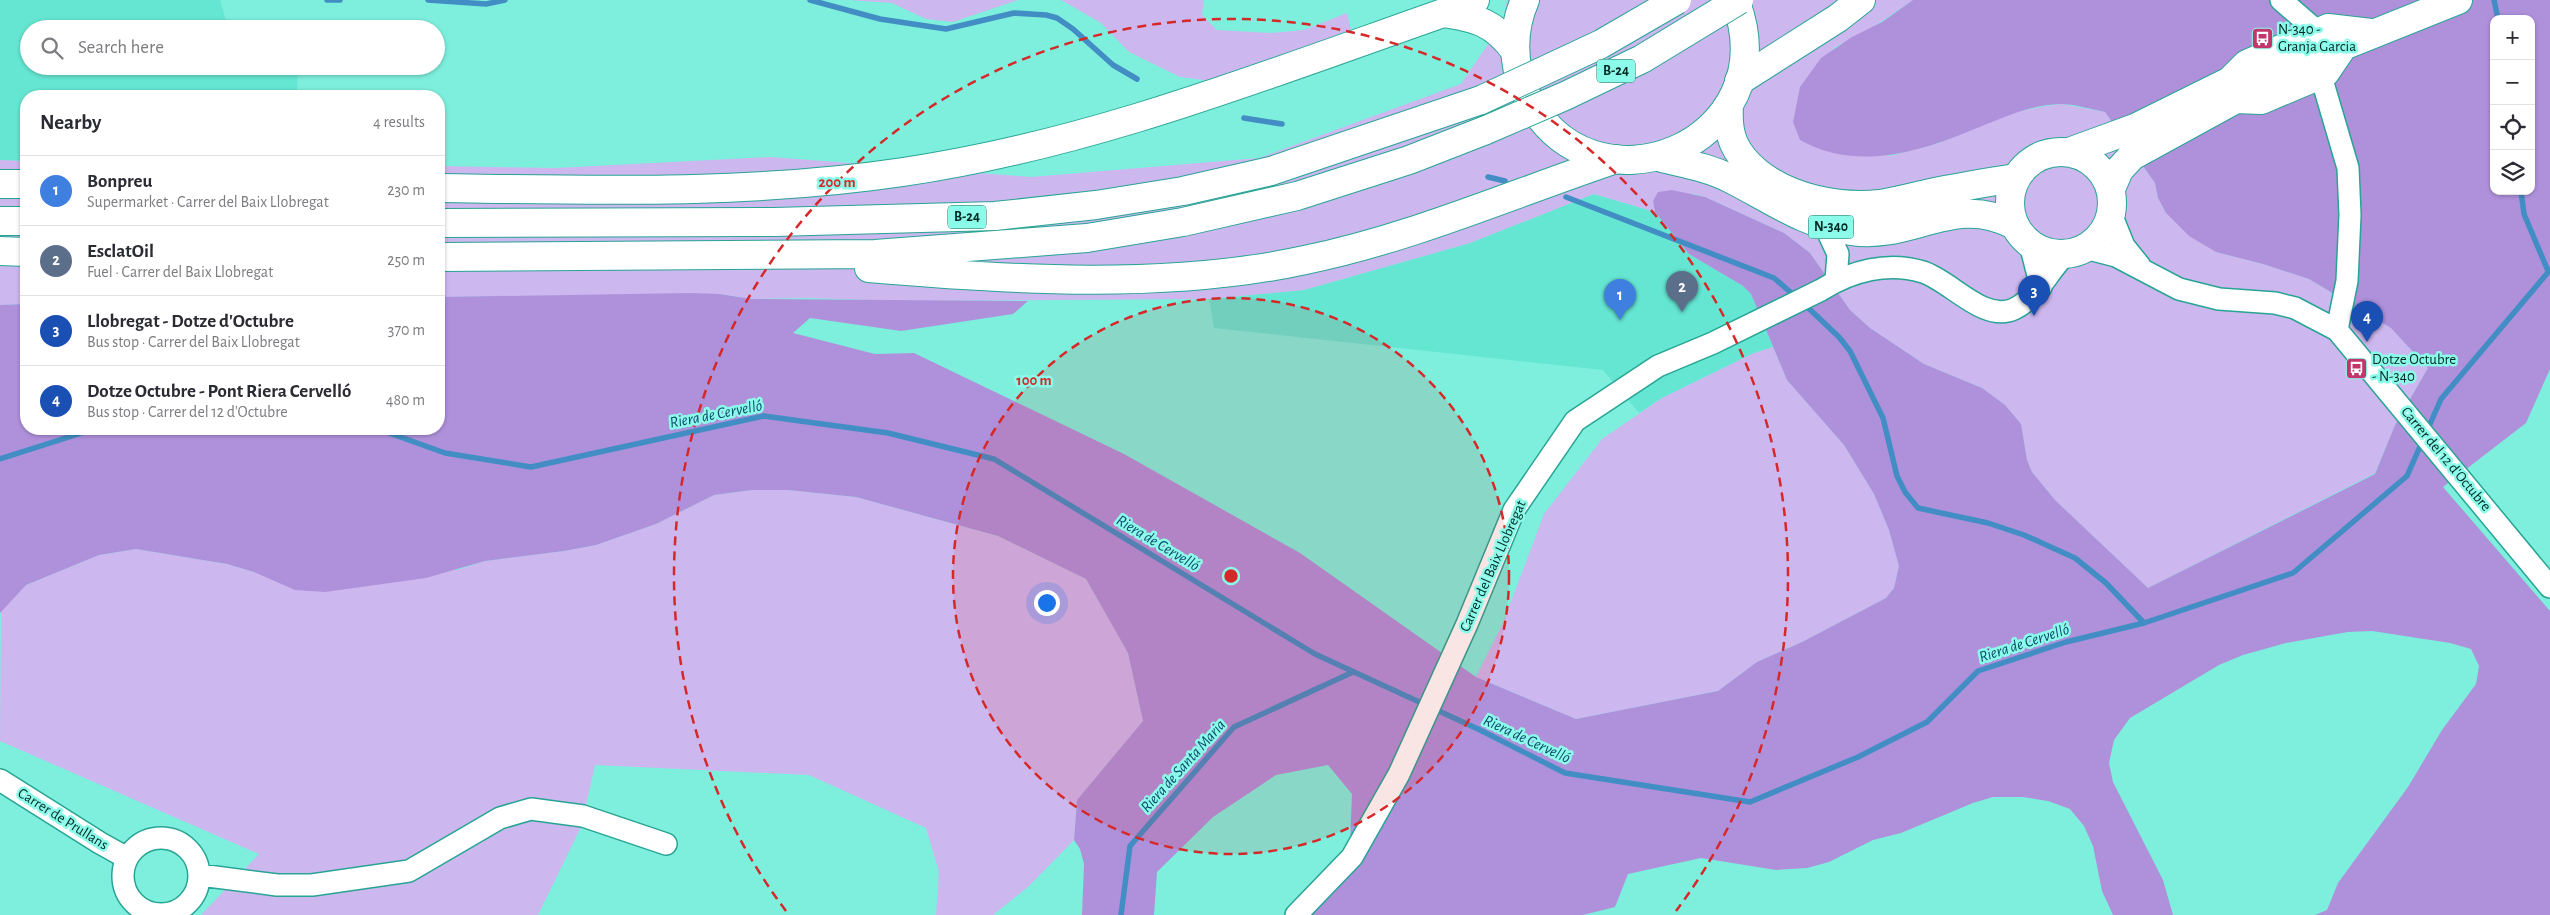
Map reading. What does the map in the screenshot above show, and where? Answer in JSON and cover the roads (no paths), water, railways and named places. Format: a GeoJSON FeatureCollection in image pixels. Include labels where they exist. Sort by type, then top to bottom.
{"type":"FeatureCollection","features":[{"type":"Feature","properties":{"kind":"main road","name":"N-340"},"geometry":{"type":"LineString","coordinates":[[445,188],[742,188],[802,185],[904,172],[1005,152],[1084,133],[1180,104],[1443,14],[1475,0]]}},
{"type":"Feature","properties":{"kind":"main road","name":"N-340"},"geometry":{"type":"LineString","coordinates":[[1524,0],[1518,18],[1515,51],[1526,94],[1540,116],[1552,130],[1582,149],[1616,159],[1636,160],[1658,157],[1677,151],[1704,134],[1729,106],[1740,81],[1745,47],[1737,0]]}},
{"type":"Feature","properties":{"kind":"main road","name":"B-24"},"geometry":{"type":"LineString","coordinates":[[445,223],[774,222],[995,216],[1096,205],[1183,191],[1271,171],[1429,119],[1480,100],[1585,51],[1677,0]]}},
{"type":"Feature","properties":{"kind":"main road","name":"B-24"},"geometry":{"type":"LineString","coordinates":[[445,257],[875,254],[993,247],[1097,236],[1183,222],[1297,196],[1409,160],[1486,130],[1565,96],[1642,59],[1737,0]]}},
{"type":"Feature","properties":{"kind":"main road"},"geometry":{"type":"LineString","coordinates":[[1740,81],[1838,18],[1861,0]]}},
{"type":"Feature","properties":{"kind":"main road"},"geometry":{"type":"LineString","coordinates":[[2022,235],[2009,200],[2015,178],[2035,158],[2058,152],[2069,152],[2240,88],[2262,100],[2325,74],[2344,44],[2458,0]]}},
{"type":"Feature","properties":{"kind":"main road","name":"N-340"},"geometry":{"type":"LineString","coordinates":[[1443,14],[1470,18],[1491,26],[1504,36],[1515,51]]}},
{"type":"Feature","properties":{"kind":"main road"},"geometry":{"type":"LineString","coordinates":[[2076,251],[2100,237],[2119,170],[2132,156],[2240,88],[2247,64],[2328,28],[2382,30]]}},
{"type":"Feature","properties":{"kind":"main road","name":"N-340"},"geometry":{"type":"LineString","coordinates":[[1729,106],[1729,134],[1733,146],[1741,157],[1763,177],[1802,196],[1854,205],[1880,204],[2015,178]]}},
{"type":"Feature","properties":{"kind":"main road"},"geometry":{"type":"LineString","coordinates":[[2069,152],[2091,161],[2106,179],[2111,202]]}},
{"type":"Feature","properties":{"kind":"main road","name":"N-340"},"geometry":{"type":"LineString","coordinates":[[1658,157],[1704,168],[1729,178],[1792,213],[1825,226],[1853,232],[1876,232],[1898,229],[1955,213],[1982,213],[1997,216],[2022,235],[2053,254],[2076,251]]}},
{"type":"Feature","properties":{"kind":"main road"},"geometry":{"type":"LineString","coordinates":[[728,254],[938,274],[1094,279],[1159,278],[1251,269],[1304,261],[1387,240],[1616,159]]}},
{"type":"Feature","properties":{"kind":"main road"},"geometry":{"type":"LineString","coordinates":[[0,184],[20,184]]}},
{"type":"Feature","properties":{"kind":"main road"},"geometry":{"type":"LineString","coordinates":[[0,221],[20,221]]}},
{"type":"Feature","properties":{"kind":"main road"},"geometry":{"type":"LineString","coordinates":[[0,252],[20,252]]}},
{"type":"Feature","properties":{"kind":"street"},"geometry":{"type":"LineString","coordinates":[[2281,0],[2318,32]]}},
{"type":"Feature","properties":{"kind":"street"},"geometry":{"type":"LineString","coordinates":[[2323,83],[2348,168],[2350,215],[2347,281],[2337,330]]}},
{"type":"Feature","properties":{"kind":"street","name":"Carrer del 12 d'Octubre"},"geometry":{"type":"LineString","coordinates":[[2111,202],[2124,246],[2143,270]]}},
{"type":"Feature","properties":{"kind":"street"},"geometry":{"type":"LineString","coordinates":[[1825,226],[1838,254],[1829,285]]}},
{"type":"Feature","properties":{"kind":"street"},"geometry":{"type":"LineString","coordinates":[[2022,235],[2041,287]]}},
{"type":"Feature","properties":{"kind":"street","name":"Carrer del 12 d'Octubre"},"geometry":{"type":"LineString","coordinates":[[2076,251],[2116,256],[2179,288],[2200,295],[2275,303],[2295,308],[2337,330],[2550,587]]}},
{"type":"Feature","properties":{"kind":"street","name":"Carrer del Baix Llobregat"},"geometry":{"type":"LineString","coordinates":[[1296,915],[1352,857],[1399,774],[1467,624],[1514,510],[1575,421],[1658,366],[1713,343],[1856,273],[1891,266],[1923,272],[1948,284],[1981,308],[1997,311],[2012,310],[2031,300],[2055,265],[2076,251]]}},
{"type":"Feature","properties":{"kind":"street","name":"Carrer de Prullans"},"geometry":{"type":"LineString","coordinates":[[0,780],[127,858]]}},
{"type":"Feature","properties":{"kind":"street"},"geometry":{"type":"LineString","coordinates":[[200,875],[277,885],[312,885],[409,871],[500,818],[531,809],[583,816],[666,844]]}},
{"type":"Feature","properties":{"kind":"street"},"geometry":{"type":"LineString","coordinates":[[157,838],[170,838],[181,843],[191,851],[197,862],[200,875],[195,907],[183,908],[171,914],[158,915],[145,911],[130,910],[122,882],[122,869],[134,848],[145,841],[157,838]]}},
{"type":"Feature","properties":{"kind":"waterway"},"geometry":{"type":"LineString","coordinates":[[327,0],[340,0]]}},
{"type":"Feature","properties":{"kind":"waterway"},"geometry":{"type":"LineString","coordinates":[[428,0],[486,4],[505,0]]}},
{"type":"Feature","properties":{"kind":"waterway"},"geometry":{"type":"LineString","coordinates":[[810,0],[880,19],[946,29],[1014,13],[1046,15],[1057,18],[1073,29],[1113,65],[1137,79]]}},
{"type":"Feature","properties":{"kind":"waterway"},"geometry":{"type":"LineString","coordinates":[[2494,0],[2497,15]]}},
{"type":"Feature","properties":{"kind":"waterway"},"geometry":{"type":"LineString","coordinates":[[1244,118],[1282,124]]}},
{"type":"Feature","properties":{"kind":"waterway"},"geometry":{"type":"LineString","coordinates":[[1488,177],[1505,181]]}},
{"type":"Feature","properties":{"kind":"waterway"},"geometry":{"type":"LineString","coordinates":[[2522,195],[2524,214],[2548,271]]}},
{"type":"Feature","properties":{"kind":"waterway"},"geometry":{"type":"LineString","coordinates":[[1566,197],[1774,278],[1796,297]]}},
{"type":"Feature","properties":{"kind":"waterway","name":"Riera de Cervelló"},"geometry":{"type":"LineString","coordinates":[[2427,431],[2441,399],[2550,270]]}},
{"type":"Feature","properties":{"kind":"waterway"},"geometry":{"type":"LineString","coordinates":[[1803,303],[1839,337],[1850,351],[1883,418],[1897,476],[1905,492],[1918,508],[1988,523],[2024,535],[2075,558],[2106,583],[2144,623]]}},
{"type":"Feature","properties":{"kind":"waterway","name":"Riera de Cervelló"},"geometry":{"type":"LineString","coordinates":[[395,435],[445,453],[531,467],[764,416],[888,433],[994,459],[1315,654],[1478,729],[1565,773],[1750,802],[1858,757],[1927,722],[1978,671],[2066,642],[2144,623],[2293,573],[2407,476],[2422,442]]}},
{"type":"Feature","properties":{"kind":"waterway","name":"Riera de Cervelló"},"geometry":{"type":"LineString","coordinates":[[0,459],[75,435]]}},
{"type":"Feature","properties":{"kind":"waterway","name":"Riera de Santa Maria"},"geometry":{"type":"LineString","coordinates":[[1121,915],[1130,846],[1234,727],[1353,672]]}},
{"type":"Feature","properties":{"kind":"place","name":"N-340 - Granja Garcia"},"geometry":{"type":"Point","coordinates":[2262,38]}},
{"type":"Feature","properties":{"kind":"place","name":"EsclatOil"},"geometry":{"type":"Point","coordinates":[1682,312]}},
{"type":"Feature","properties":{"kind":"place","name":"Llobregat - Dotze d'Octubre"},"geometry":{"type":"Point","coordinates":[2034,316]}},
{"type":"Feature","properties":{"kind":"place","name":"Bonpreu"},"geometry":{"type":"Point","coordinates":[1620,320]}},
{"type":"Feature","properties":{"kind":"place","name":"Dotze Octubre - Pont Riera Cervelló"},"geometry":{"type":"Point","coordinates":[2367,342]}},
{"type":"Feature","properties":{"kind":"place","name":"Dotze Octubre - N-340"},"geometry":{"type":"Point","coordinates":[2356,368]}}]}
